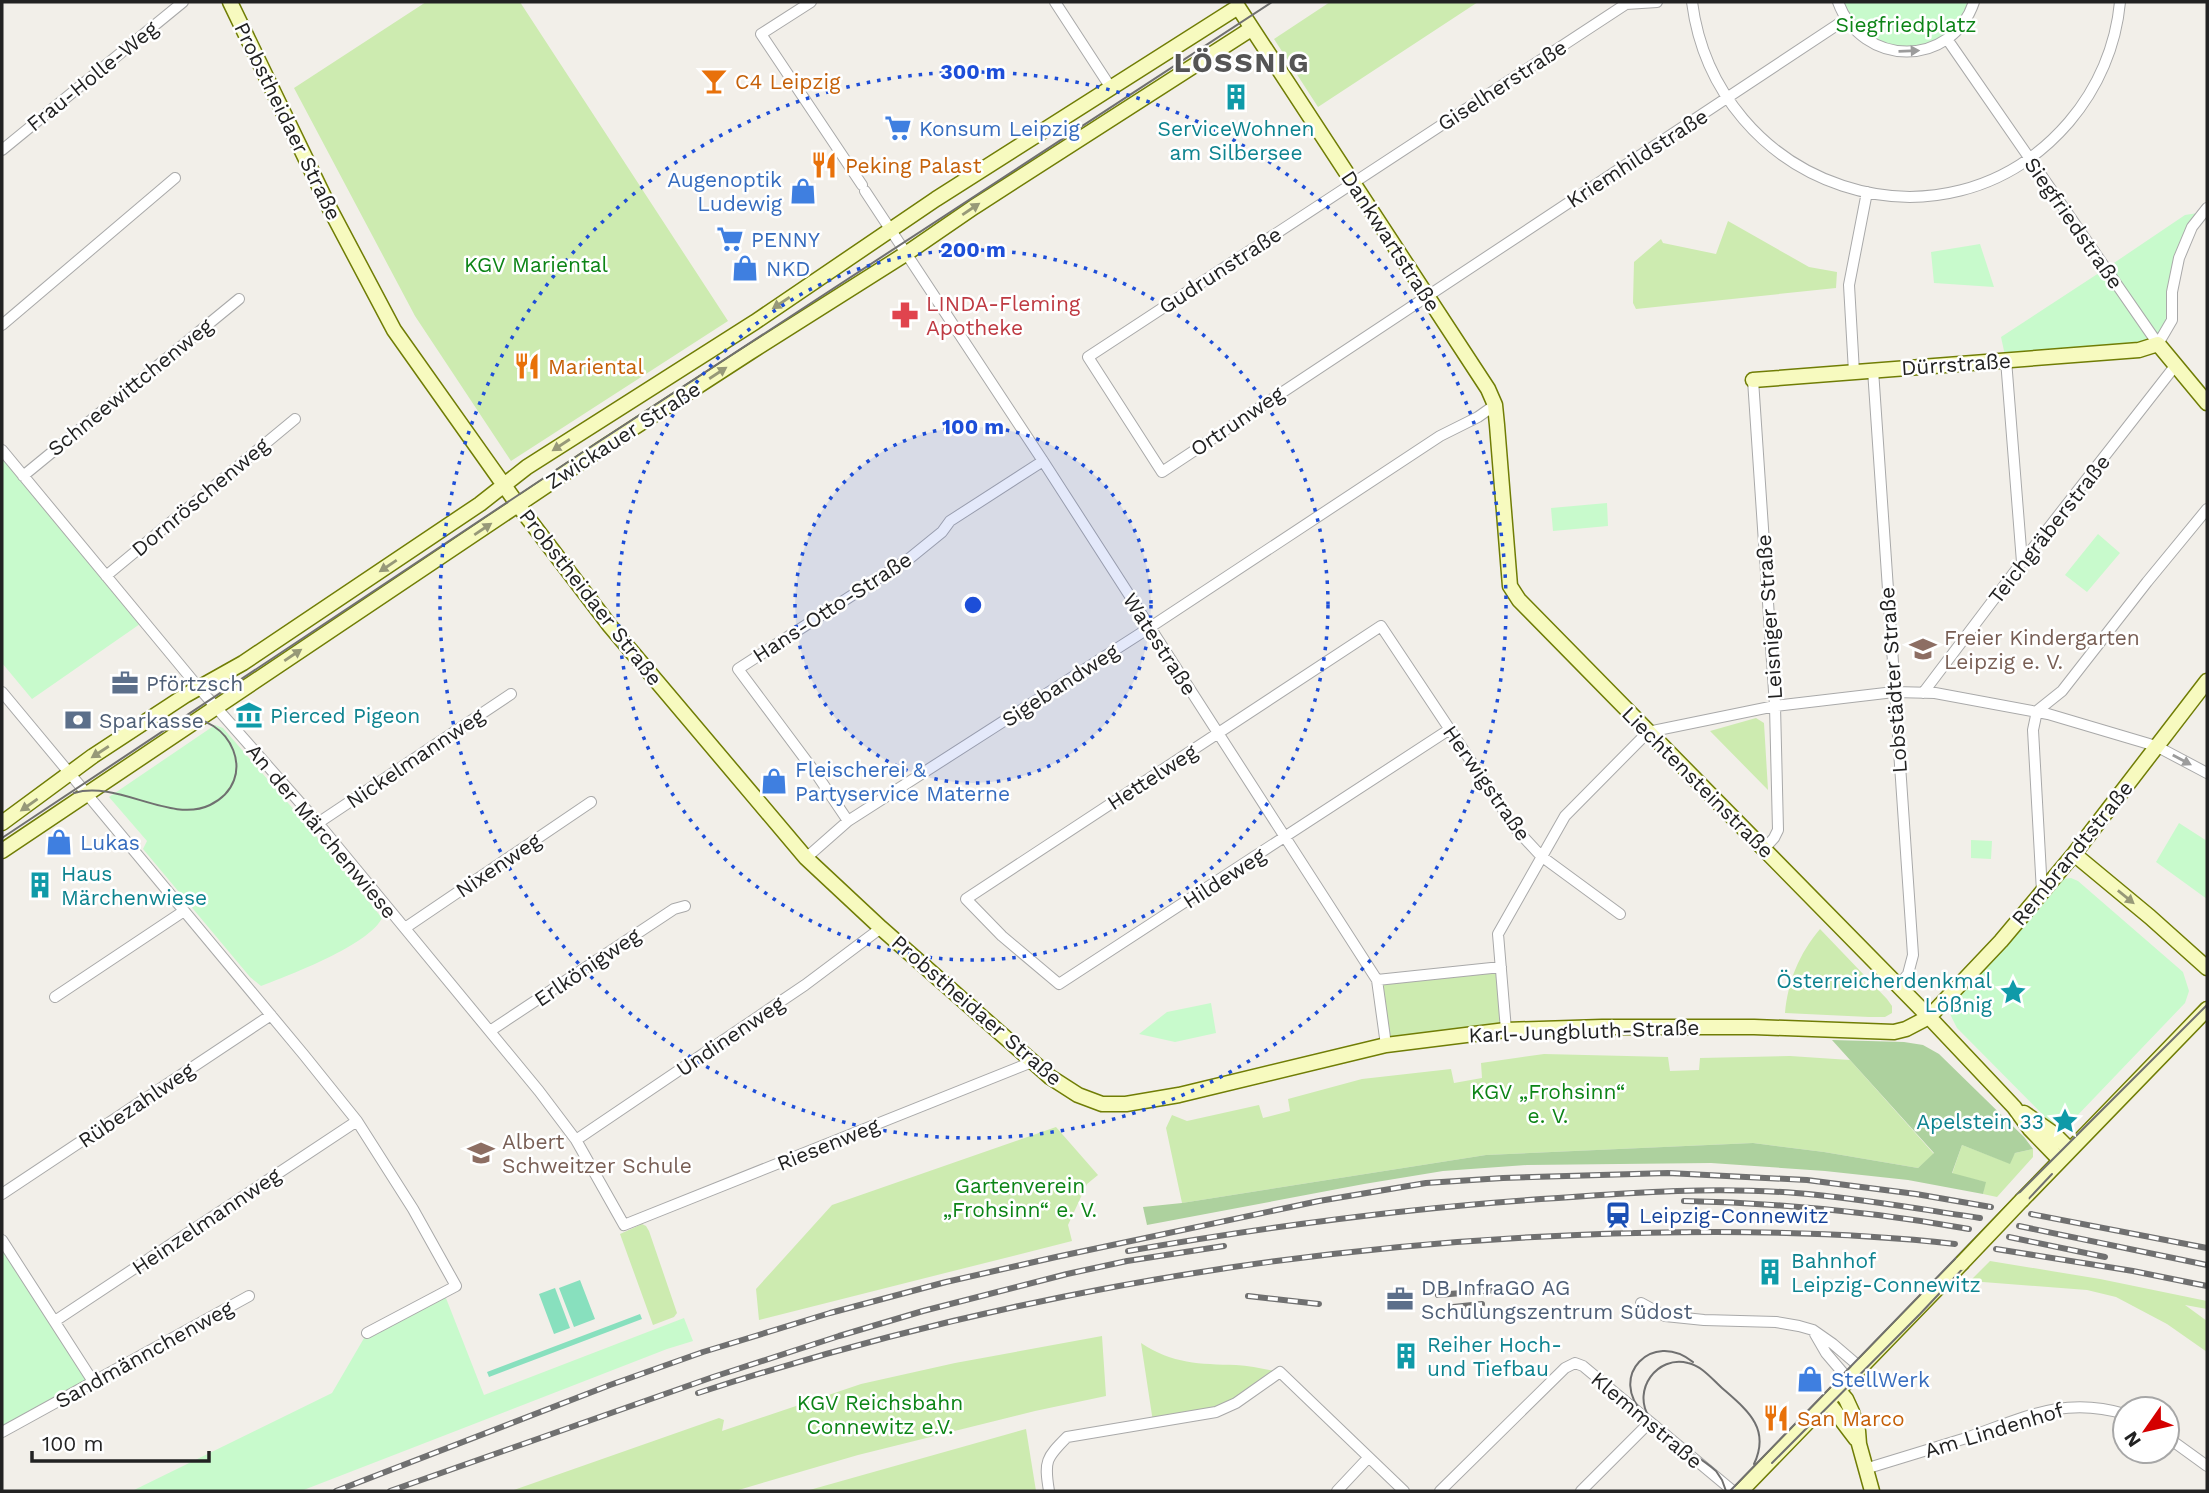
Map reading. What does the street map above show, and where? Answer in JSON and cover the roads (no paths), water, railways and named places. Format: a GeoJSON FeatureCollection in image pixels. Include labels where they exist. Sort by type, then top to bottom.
{"type":"FeatureCollection","features":[{"type":"Feature","properties":{"kind":"main road","name":"Probstheidaer Straße"},"geometry":{"type":"LineString","coordinates":[[230,2],[330,209],[394,330],[518,505],[610,626],[806,858],[1032,1062],[1077,1095]]}},
{"type":"Feature","properties":{"kind":"main road","name":"Zwickauer Straße"},"geometry":{"type":"LineString","coordinates":[[2,823],[69,773],[199,688],[243,663],[480,504],[503,484],[755,322],[891,229],[1238,7]]}},
{"type":"Feature","properties":{"kind":"main road","name":"Dankwartstraße"},"geometry":{"type":"LineString","coordinates":[[1238,7],[1488,389],[1495,405]]}},
{"type":"Feature","properties":{"kind":"main road","name":"Zwickauer Straße"},"geometry":{"type":"LineString","coordinates":[[2,851],[518,505],[1251,29]]}},
{"type":"Feature","properties":{"kind":"main road","name":"Dürrstraße"},"geometry":{"type":"LineString","coordinates":[[1753,380],[2139,350],[2158,344]]}},
{"type":"Feature","properties":{"kind":"main road","name":"Siegfriedstraße"},"geometry":{"type":"LineString","coordinates":[[2158,344],[2207,403]]}},
{"type":"Feature","properties":{"kind":"main road","name":"Liechtensteinstraße"},"geometry":{"type":"LineString","coordinates":[[1495,405],[1510,586],[1524,606],[1929,1017],[2014,1107],[2030,1129],[2065,1155]]}},
{"type":"Feature","properties":{"kind":"main road","name":"Rembrandtstraße"},"geometry":{"type":"LineString","coordinates":[[1929,1017],[2001,942],[2074,854],[2207,681]]}},
{"type":"Feature","properties":{"kind":"main road"},"geometry":{"type":"LineString","coordinates":[[2074,854],[2207,968]]}},
{"type":"Feature","properties":{"kind":"main road"},"geometry":{"type":"LineString","coordinates":[[1741,1491],[2207,1009]]}},
{"type":"Feature","properties":{"kind":"main road","name":"Karl-Jungbluth-Straße"},"geometry":{"type":"LineString","coordinates":[[1077,1095],[1102,1104],[1126,1104],[1179,1095],[1386,1045],[1506,1030],[1754,1027],[1894,1032],[1929,1017]]}},
{"type":"Feature","properties":{"kind":"main road"},"geometry":{"type":"LineString","coordinates":[[1839,1391],[1852,1412],[1872,1491]]}},
{"type":"Feature","properties":{"kind":"street","name":"Frau-Holle-Weg"},"geometry":{"type":"LineString","coordinates":[[2,150],[183,2]]}},
{"type":"Feature","properties":{"kind":"street","name":"Watestraße"},"geometry":{"type":"LineString","coordinates":[[811,2],[761,34],[908,253],[1377,979],[1386,1045]]}},
{"type":"Feature","properties":{"kind":"street"},"geometry":{"type":"LineString","coordinates":[[1055,2],[1111,88]]}},
{"type":"Feature","properties":{"kind":"street","name":"Giselherstraße"},"geometry":{"type":"LineString","coordinates":[[1353,184],[1626,4],[1657,2]]}},
{"type":"Feature","properties":{"kind":"street"},"geometry":{"type":"LineString","coordinates":[[1692,2],[1703,53],[1726,99],[1749,127],[1784,157],[1819,177],[1867,192],[1917,196],[1954,191],[1988,180],[2029,158],[2065,126],[2093,88],[2112,43],[2120,2]]}},
{"type":"Feature","properties":{"kind":"street"},"geometry":{"type":"LineString","coordinates":[[1838,2],[1846,19],[1868,41],[1897,51],[1919,50],[1947,39],[1965,20],[1974,2]]}},
{"type":"Feature","properties":{"kind":"street","name":"Kriemhildstraße"},"geometry":{"type":"LineString","coordinates":[[1427,295],[1846,19]]}},
{"type":"Feature","properties":{"kind":"street","name":"Siegfriedstraße"},"geometry":{"type":"LineString","coordinates":[[1947,39],[2158,344]]}},
{"type":"Feature","properties":{"kind":"street"},"geometry":{"type":"LineString","coordinates":[[2,325],[176,178]]}},
{"type":"Feature","properties":{"kind":"street","name":"Gudrunstraße"},"geometry":{"type":"LineString","coordinates":[[1087,357],[1353,184]]}},
{"type":"Feature","properties":{"kind":"street"},"geometry":{"type":"LineString","coordinates":[[1854,372],[1849,285],[1867,192]]}},
{"type":"Feature","properties":{"kind":"street"},"geometry":{"type":"LineString","coordinates":[[2158,344],[2172,320],[2172,292],[2179,258],[2192,227],[2205,210]]}},
{"type":"Feature","properties":{"kind":"street","name":"Ortrunweg"},"geometry":{"type":"LineString","coordinates":[[1087,357],[1162,472],[1427,295]]}},
{"type":"Feature","properties":{"kind":"street","name":"Schneewittchenweg"},"geometry":{"type":"LineString","coordinates":[[23,476],[239,299]]}},
{"type":"Feature","properties":{"kind":"street"},"geometry":{"type":"LineString","coordinates":[[2006,360],[2022,562]]}},
{"type":"Feature","properties":{"kind":"street","name":"Teichgräberstraße"},"geometry":{"type":"LineString","coordinates":[[1923,693],[2175,366]]}},
{"type":"Feature","properties":{"kind":"street","name":"Lobstädter Straße"},"geometry":{"type":"LineString","coordinates":[[1873,370],[1913,955],[1908,974],[1898,986]]}},
{"type":"Feature","properties":{"kind":"street","name":"Leisniger Straße"},"geometry":{"type":"LineString","coordinates":[[1753,380],[1775,706],[1779,830],[1764,849]]}},
{"type":"Feature","properties":{"kind":"street","name":"Sigebandweg"},"geometry":{"type":"LineString","coordinates":[[806,858],[848,821],[1149,628],[1440,436],[1478,417],[1495,405]]}},
{"type":"Feature","properties":{"kind":"street","name":"Dornröschenweg"},"geometry":{"type":"LineString","coordinates":[[106,576],[295,419]]}},
{"type":"Feature","properties":{"kind":"street","name":"An der Märchenwiese"},"geometry":{"type":"LineString","coordinates":[[2,450],[199,688],[318,823],[490,1031],[576,1140],[624,1225]]}},
{"type":"Feature","properties":{"kind":"street","name":"Hans-Otto-Straße"},"geometry":{"type":"LineString","coordinates":[[848,821],[738,669],[910,558],[942,532],[950,521],[1043,461]]}},
{"type":"Feature","properties":{"kind":"street"},"geometry":{"type":"LineString","coordinates":[[2042,892],[2033,730],[2037,711],[2062,691],[2207,509]]}},
{"type":"Feature","properties":{"kind":"street","name":"Herwigstraße"},"geometry":{"type":"LineString","coordinates":[[1381,626],[1516,829],[1541,856],[1620,914]]}},
{"type":"Feature","properties":{"kind":"street","name":"Hettelweg"},"geometry":{"type":"LineString","coordinates":[[1002,936],[966,899],[1381,626]]}},
{"type":"Feature","properties":{"kind":"street"},"geometry":{"type":"LineString","coordinates":[[2,692],[357,1121],[413,1209],[456,1286],[367,1334]]}},
{"type":"Feature","properties":{"kind":"street"},"geometry":{"type":"LineString","coordinates":[[1506,1030],[1498,934],[1565,816],[1648,732],[1775,706],[1894,692],[1934,693],[2037,711],[2156,746],[2207,773]]}},
{"type":"Feature","properties":{"kind":"street","name":"Nickelmannweg"},"geometry":{"type":"LineString","coordinates":[[318,823],[511,694]]}},
{"type":"Feature","properties":{"kind":"street","name":"Hildeweg"},"geometry":{"type":"LineString","coordinates":[[1002,936],[1059,985],[1450,729]]}},
{"type":"Feature","properties":{"kind":"street","name":"Nixenweg"},"geometry":{"type":"LineString","coordinates":[[405,928],[590,802]]}},
{"type":"Feature","properties":{"kind":"street","name":"Erlkönigweg"},"geometry":{"type":"LineString","coordinates":[[490,1031],[674,909],[685,906]]}},
{"type":"Feature","properties":{"kind":"street"},"geometry":{"type":"LineString","coordinates":[[55,997],[184,911]]}},
{"type":"Feature","properties":{"kind":"street","name":"Undinenweg"},"geometry":{"type":"LineString","coordinates":[[576,1140],[805,985],[881,928]]}},
{"type":"Feature","properties":{"kind":"street"},"geometry":{"type":"LineString","coordinates":[[1377,979],[1501,967]]}},
{"type":"Feature","properties":{"kind":"street","name":"Rübezahlweg"},"geometry":{"type":"LineString","coordinates":[[2,1194],[271,1015]]}},
{"type":"Feature","properties":{"kind":"street","name":"Riesenweg"},"geometry":{"type":"LineString","coordinates":[[624,1225],[1032,1062]]}},
{"type":"Feature","properties":{"kind":"street","name":"Heinzelmannweg"},"geometry":{"type":"LineString","coordinates":[[55,1321],[357,1121]]}},
{"type":"Feature","properties":{"kind":"street"},"geometry":{"type":"LineString","coordinates":[[2,1240],[94,1383]]}},
{"type":"Feature","properties":{"kind":"street","name":"Sandmännchenweg"},"geometry":{"type":"LineString","coordinates":[[2,1432],[248,1296]]}},
{"type":"Feature","properties":{"kind":"street"},"geometry":{"type":"LineString","coordinates":[[1641,1303],[1665,1316],[1776,1322],[1813,1330],[1861,1368]]}},
{"type":"Feature","properties":{"kind":"street"},"geometry":{"type":"LineString","coordinates":[[1813,1330],[1826,1353],[1839,1391]]}},
{"type":"Feature","properties":{"kind":"street","name":"Klemmstraße"},"geometry":{"type":"LineString","coordinates":[[1440,1491],[1565,1368],[1575,1363],[1583,1366],[1732,1491]]}},
{"type":"Feature","properties":{"kind":"street"},"geometry":{"type":"LineString","coordinates":[[1049,1491],[1045,1468],[1052,1452],[1068,1437],[1216,1412],[1236,1402],[1280,1372],[1404,1491]]}},
{"type":"Feature","properties":{"kind":"street","name":"Am Lindenhof"},"geometry":{"type":"LineString","coordinates":[[1865,1469],[2031,1414],[2076,1406],[2111,1410]]}},
{"type":"Feature","properties":{"kind":"street"},"geometry":{"type":"LineString","coordinates":[[1581,1491],[1650,1422]]}},
{"type":"Feature","properties":{"kind":"street"},"geometry":{"type":"LineString","coordinates":[[2181,1447],[2207,1466]]}},
{"type":"Feature","properties":{"kind":"street"},"geometry":{"type":"LineString","coordinates":[[1337,1491],[1368,1458]]}},
{"type":"Feature","properties":{"kind":"tram line"},"geometry":{"type":"LineString","coordinates":[[2,838],[583,452],[1272,2]]}},
{"type":"Feature","properties":{"kind":"tram line"},"geometry":{"type":"LineString","coordinates":[[74,793],[108,792],[178,809],[195,809],[210,805],[225,794],[234,780],[236,765],[233,750],[225,737],[213,726],[198,719],[180,718]]}},
{"type":"Feature","properties":{"kind":"tram line"},"geometry":{"type":"LineString","coordinates":[[1730,1491],[2013,1199],[2207,1005]]}},
{"type":"Feature","properties":{"kind":"tram line"},"geometry":{"type":"LineString","coordinates":[[1772,1463],[1920,1314],[2052,1174]]}},
{"type":"Feature","properties":{"kind":"tram line"},"geometry":{"type":"LineString","coordinates":[[1644,1414],[1634,1400],[1630,1386],[1632,1373],[1639,1362],[1650,1354],[1663,1351],[1678,1353],[1693,1362]]}},
{"type":"Feature","properties":{"kind":"tram line"},"geometry":{"type":"LineString","coordinates":[[1726,1491],[1716,1471],[1663,1433],[1649,1417],[1644,1396],[1650,1377],[1658,1369],[1677,1362],[1698,1367],[1740,1404],[1758,1430],[1759,1451],[1754,1464]]}},
{"type":"Feature","properties":{"kind":"railway"},"geometry":{"type":"LineString","coordinates":[[336,1491],[610,1385],[703,1352],[830,1313],[946,1282],[1319,1201],[1426,1183],[1668,1173],[1807,1180],[1991,1207]]}},
{"type":"Feature","properties":{"kind":"railway"},"geometry":{"type":"LineString","coordinates":[[1128,1251],[1235,1233],[1396,1212],[1677,1191],[1796,1193],[1980,1218]]}},
{"type":"Feature","properties":{"kind":"railway"},"geometry":{"type":"LineString","coordinates":[[1684,1201],[1827,1209],[1969,1229]]}},
{"type":"Feature","properties":{"kind":"railway"},"geometry":{"type":"LineString","coordinates":[[2031,1214],[2207,1248]]}},
{"type":"Feature","properties":{"kind":"railway"},"geometry":{"type":"LineString","coordinates":[[2019,1226],[2207,1265]]}},
{"type":"Feature","properties":{"kind":"railway"},"geometry":{"type":"LineString","coordinates":[[698,1393],[805,1360],[1023,1305],[1243,1266],[1354,1252],[1465,1241],[1672,1232],[1814,1234],[1955,1244]]}},
{"type":"Feature","properties":{"kind":"railway"},"geometry":{"type":"LineString","coordinates":[[2009,1237],[2105,1257]]}},
{"type":"Feature","properties":{"kind":"railway"},"geometry":{"type":"LineString","coordinates":[[390,1491],[713,1377],[923,1311],[1127,1261],[1224,1246]]}},
{"type":"Feature","properties":{"kind":"railway"},"geometry":{"type":"LineString","coordinates":[[1996,1249],[2207,1286]]}},
{"type":"Feature","properties":{"kind":"railway"},"geometry":{"type":"LineString","coordinates":[[1438,1295],[1497,1290]]}},
{"type":"Feature","properties":{"kind":"railway"},"geometry":{"type":"LineString","coordinates":[[1248,1296],[1319,1304]]}},
{"type":"Feature","properties":{"kind":"railway"},"geometry":{"type":"LineString","coordinates":[[1453,1307],[1482,1304]]}},
{"type":"Feature","properties":{"kind":"place","name":"C4 Leipzig"},"geometry":{"type":"Point","coordinates":[714,81]}},
{"type":"Feature","properties":{"kind":"place","name":"ServiceWohnen am Silbersee"},"geometry":{"type":"Point","coordinates":[1236,97]}},
{"type":"Feature","properties":{"kind":"place","name":"Konsum Leipzig"},"geometry":{"type":"Point","coordinates":[898,128]}},
{"type":"Feature","properties":{"kind":"place","name":"Peking Palast"},"geometry":{"type":"Point","coordinates":[824,165]}},
{"type":"Feature","properties":{"kind":"place","name":"Augenoptik Ludewig"},"geometry":{"type":"Point","coordinates":[803,191]}},
{"type":"Feature","properties":{"kind":"place","name":"PENNY"},"geometry":{"type":"Point","coordinates":[730,239]}},
{"type":"Feature","properties":{"kind":"place","name":"NKD"},"geometry":{"type":"Point","coordinates":[745,268]}},
{"type":"Feature","properties":{"kind":"place","name":"LINDA-Fleming Apotheke"},"geometry":{"type":"Point","coordinates":[905,315]}},
{"type":"Feature","properties":{"kind":"place","name":"Mariental"},"geometry":{"type":"Point","coordinates":[527,366]}},
{"type":"Feature","properties":{"kind":"place","name":"Freier Kindergarten Leipzig e. V."},"geometry":{"type":"Point","coordinates":[1923,649]}},
{"type":"Feature","properties":{"kind":"place","name":"Pförtzsch"},"geometry":{"type":"Point","coordinates":[125,683]}},
{"type":"Feature","properties":{"kind":"place","name":"Pierced Pigeon"},"geometry":{"type":"Point","coordinates":[249,715]}},
{"type":"Feature","properties":{"kind":"place","name":"Sparkasse"},"geometry":{"type":"Point","coordinates":[78,720]}},
{"type":"Feature","properties":{"kind":"place","name":"Fleischerei & Partyservice Materne"},"geometry":{"type":"Point","coordinates":[774,781]}},
{"type":"Feature","properties":{"kind":"place","name":"Lukas"},"geometry":{"type":"Point","coordinates":[59,842]}},
{"type":"Feature","properties":{"kind":"place","name":"Haus Märchenwiese"},"geometry":{"type":"Point","coordinates":[40,885]}},
{"type":"Feature","properties":{"kind":"place","name":"Österreicherdenkmal Lößnig"},"geometry":{"type":"Point","coordinates":[2013,992]}},
{"type":"Feature","properties":{"kind":"place","name":"Apelstein 33"},"geometry":{"type":"Point","coordinates":[2065,1121]}},
{"type":"Feature","properties":{"kind":"place","name":"Albert Schweitzer Schule"},"geometry":{"type":"Point","coordinates":[481,1153]}},
{"type":"Feature","properties":{"kind":"place","name":"Leipzig-Connewitz"},"geometry":{"type":"Point","coordinates":[1618,1215]}},
{"type":"Feature","properties":{"kind":"place","name":"Bahnhof Leipzig-Connewitz"},"geometry":{"type":"Point","coordinates":[1770,1272]}},
{"type":"Feature","properties":{"kind":"place","name":"DB InfraGO AG Schulungszentrum Südost"},"geometry":{"type":"Point","coordinates":[1400,1299]}},
{"type":"Feature","properties":{"kind":"place","name":"Reiher Hoch- und Tiefbau"},"geometry":{"type":"Point","coordinates":[1406,1356]}},
{"type":"Feature","properties":{"kind":"place","name":"StellWerk"},"geometry":{"type":"Point","coordinates":[1810,1379]}},
{"type":"Feature","properties":{"kind":"place","name":"San Marco"},"geometry":{"type":"Point","coordinates":[1776,1418]}},
{"type":"Feature","properties":{"kind":"district","name":"LÖSSNIG"},"geometry":{"type":"Point","coordinates":[1242,62]}},
{"type":"Feature","properties":{"kind":"park label","name":"Siegfriedplatz"},"geometry":{"type":"Point","coordinates":[1906,24]}},
{"type":"Feature","properties":{"kind":"park label","name":"KGV Mariental"},"geometry":{"type":"Point","coordinates":[536,264]}},
{"type":"Feature","properties":{"kind":"park label","name":"KGV „Frohsinn“ e. V."},"geometry":{"type":"Point","coordinates":[1548,1103]}},
{"type":"Feature","properties":{"kind":"park label","name":"Gartenverein „Frohsinn“ e. V."},"geometry":{"type":"Point","coordinates":[1020,1197]}},
{"type":"Feature","properties":{"kind":"park label","name":"KGV Reichsbahn Connewitz e.V."},"geometry":{"type":"Point","coordinates":[880,1414]}}]}
